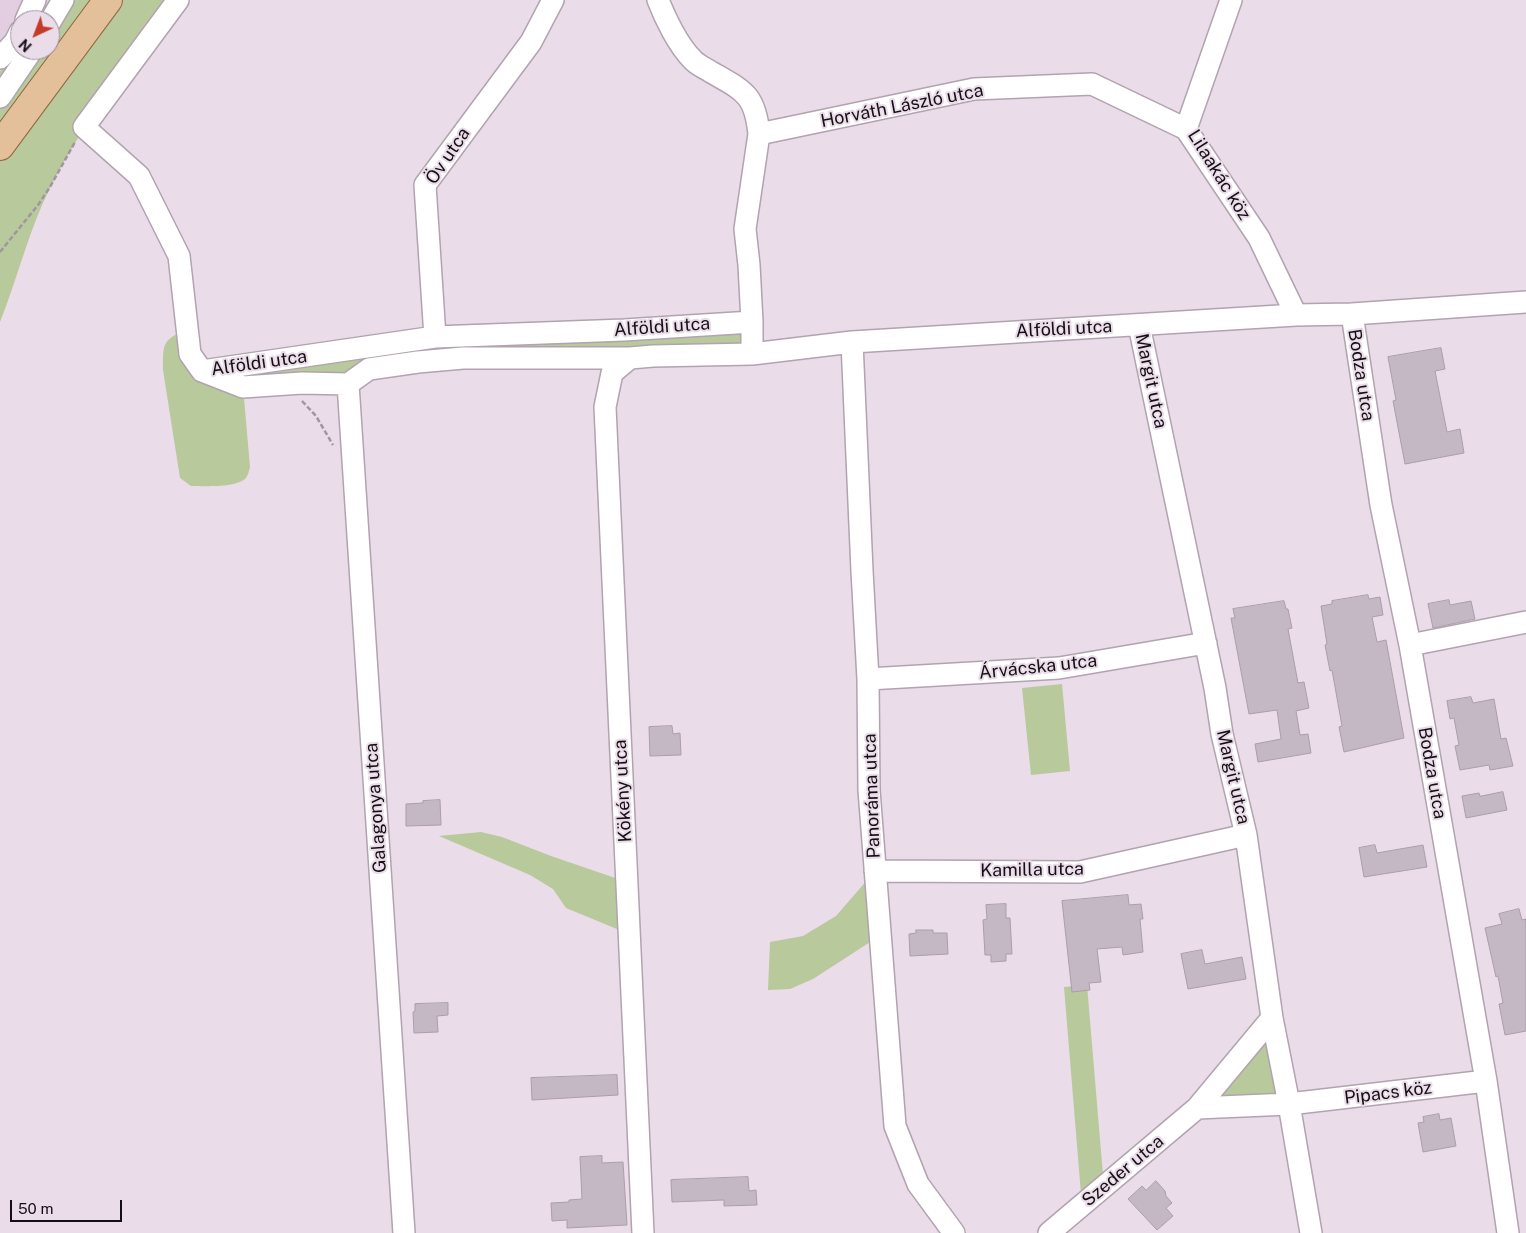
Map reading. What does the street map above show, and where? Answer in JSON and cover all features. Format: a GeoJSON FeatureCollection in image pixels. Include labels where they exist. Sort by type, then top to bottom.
{"type":"FeatureCollection","features":[{"type":"Feature","properties":{"kind":"main road"},"geometry":{"type":"LineString","coordinates":[[0,146],[108,0]]}},
{"type":"Feature","properties":{"kind":"street"},"geometry":{"type":"LineString","coordinates":[[178,0],[84,127],[139,176],[179,256],[190,354],[202,371]]}},
{"type":"Feature","properties":{"kind":"street","name":"Öv utca"},"geometry":{"type":"LineString","coordinates":[[434,337],[425,185],[531,42],[553,0]]}},
{"type":"Feature","properties":{"kind":"street"},"geometry":{"type":"LineString","coordinates":[[658,0],[664,16],[692,60],[745,92],[754,107],[758,119],[759,134],[744,229],[750,265],[752,354]]}},
{"type":"Feature","properties":{"kind":"street","name":"Lilaakác köz"},"geometry":{"type":"LineString","coordinates":[[1231,0],[1186,129],[1259,238],[1296,315]]}},
{"type":"Feature","properties":{"kind":"street"},"geometry":{"type":"LineString","coordinates":[[0,58],[10,47]]}},
{"type":"Feature","properties":{"kind":"street"},"geometry":{"type":"LineString","coordinates":[[0,97],[6,72],[20,60]]}},
{"type":"Feature","properties":{"kind":"street","name":"Horváth László utca"},"geometry":{"type":"LineString","coordinates":[[759,134],[974,89],[1092,84],[1186,129]]}},
{"type":"Feature","properties":{"kind":"street","name":"Alföldi utca"},"geometry":{"type":"LineString","coordinates":[[202,371],[243,387],[302,383],[348,384],[369,369],[462,358],[630,358],[752,354],[852,342],[1296,315],[1352,314],[1526,302]]}},
{"type":"Feature","properties":{"kind":"street","name":"Bodza utca"},"geometry":{"type":"LineString","coordinates":[[1352,314],[1381,505],[1410,645],[1486,1081],[1508,1233]]}},
{"type":"Feature","properties":{"kind":"street","name":"Alföldi utca"},"geometry":{"type":"LineString","coordinates":[[202,371],[434,337],[624,330],[752,322]]}},
{"type":"Feature","properties":{"kind":"street","name":"Margit utca"},"geometry":{"type":"LineString","coordinates":[[1139,325],[1206,643],[1222,734],[1246,835],[1272,1018],[1311,1233]]}},
{"type":"Feature","properties":{"kind":"street","name":"Panoráma utca"},"geometry":{"type":"LineString","coordinates":[[852,342],[868,679],[869,790],[895,1126],[918,1184],[954,1233]]}},
{"type":"Feature","properties":{"kind":"street","name":"Kökény utca"},"geometry":{"type":"LineString","coordinates":[[630,358],[612,372],[605,407],[642,1233]]}},
{"type":"Feature","properties":{"kind":"street","name":"Galagonya utca"},"geometry":{"type":"LineString","coordinates":[[348,384],[404,1233]]}},
{"type":"Feature","properties":{"kind":"street"},"geometry":{"type":"LineString","coordinates":[[1410,645],[1526,622]]}},
{"type":"Feature","properties":{"kind":"street","name":"Árvácska utca"},"geometry":{"type":"LineString","coordinates":[[868,679],[1059,668],[1206,643]]}},
{"type":"Feature","properties":{"kind":"street","name":"Kamilla utca"},"geometry":{"type":"LineString","coordinates":[[875,871],[1080,872],[1246,835]]}},
{"type":"Feature","properties":{"kind":"street","name":"Szeder utca"},"geometry":{"type":"LineString","coordinates":[[1049,1233],[1197,1108],[1272,1018]]}},
{"type":"Feature","properties":{"kind":"street","name":"Pipacs köz"},"geometry":{"type":"LineString","coordinates":[[1289,1104],[1486,1081]]}},
{"type":"Feature","properties":{"kind":"street"},"geometry":{"type":"LineString","coordinates":[[1197,1108],[1289,1104]]}},
{"type":"Feature","properties":{"kind":"path"},"geometry":{"type":"LineString","coordinates":[[0,252],[42,199],[84,127]]}},
{"type":"Feature","properties":{"kind":"path"},"geometry":{"type":"LineString","coordinates":[[300,399],[316,416],[329,435],[336,452]]}},
{"type":"Feature","properties":{"kind":"shaded area"},"geometry":{"type":"Polygon","coordinates":[[[0,0],[51,0],[45,10],[10,10],[10,60],[13,60],[0,71],[0,0]]]}},
{"type":"Feature","properties":{"kind":"green space"},"geometry":{"type":"Polygon","coordinates":[[[51,0],[178,0],[110,90],[64,161],[36,219],[0,322],[0,71],[14,60],[60,60],[60,10],[45,10],[51,0]]]}},
{"type":"Feature","properties":{"kind":"green space"},"geometry":{"type":"Polygon","coordinates":[[[752,322],[752,354],[463,358],[348,384],[243,387],[250,467],[246,478],[228,485],[191,486],[180,478],[163,370],[163,354],[168,340],[187,329],[202,371],[435,337],[752,322]]]}},
{"type":"Feature","properties":{"kind":"green space"},"geometry":{"type":"Polygon","coordinates":[[[1062,684],[1070,771],[1031,775],[1022,688],[1062,684]]]}},
{"type":"Feature","properties":{"kind":"green space"},"geometry":{"type":"Polygon","coordinates":[[[481,832],[502,837],[627,882],[629,934],[566,908],[553,889],[530,875],[439,836],[481,832]]]}},
{"type":"Feature","properties":{"kind":"green space"},"geometry":{"type":"Polygon","coordinates":[[[875,871],[881,935],[813,979],[790,989],[768,990],[770,942],[803,936],[836,916],[875,871]]]}},
{"type":"Feature","properties":{"kind":"green space"},"geometry":{"type":"Polygon","coordinates":[[[1087,985],[1104,1187],[1082,1206],[1064,987],[1087,985]]]}},
{"type":"Feature","properties":{"kind":"green space"},"geometry":{"type":"Polygon","coordinates":[[[1272,1018],[1289,1104],[1197,1108],[1272,1018]]]}},
{"type":"Feature","properties":{"kind":"building"},"geometry":{"type":"Polygon","coordinates":[[[1441,348],[1445,369],[1435,371],[1447,432],[1460,429],[1464,453],[1405,464],[1393,401],[1396,400],[1388,357],[1441,348]]]}},
{"type":"Feature","properties":{"kind":"building"},"geometry":{"type":"Polygon","coordinates":[[[1368,595],[1369,599],[1380,597],[1383,615],[1372,617],[1377,642],[1386,640],[1404,738],[1344,752],[1339,727],[1342,726],[1332,670],[1330,671],[1325,645],[1327,644],[1321,606],[1332,604],[1332,601],[1368,595]]]}},
{"type":"Feature","properties":{"kind":"building"},"geometry":{"type":"Polygon","coordinates":[[[1449,600],[1450,605],[1471,601],[1475,619],[1433,628],[1428,604],[1449,600]]]}},
{"type":"Feature","properties":{"kind":"building"},"geometry":{"type":"Polygon","coordinates":[[[1284,601],[1286,609],[1288,609],[1292,628],[1288,629],[1298,683],[1304,682],[1309,708],[1296,711],[1300,735],[1308,734],[1311,753],[1258,762],[1255,744],[1281,739],[1277,710],[1249,714],[1231,618],[1235,618],[1233,609],[1284,601]]]}},
{"type":"Feature","properties":{"kind":"building"},"geometry":{"type":"Polygon","coordinates":[[[1471,697],[1473,703],[1494,699],[1501,739],[1506,738],[1513,766],[1490,770],[1489,765],[1460,770],[1455,746],[1459,745],[1454,718],[1450,719],[1447,701],[1471,697]]]}},
{"type":"Feature","properties":{"kind":"building"},"geometry":{"type":"Polygon","coordinates":[[[672,726],[673,734],[680,733],[681,755],[650,756],[649,727],[672,726]]]}},
{"type":"Feature","properties":{"kind":"building"},"geometry":{"type":"Polygon","coordinates":[[[1503,792],[1507,810],[1466,818],[1462,796],[1479,793],[1480,796],[1503,792]]]}},
{"type":"Feature","properties":{"kind":"building"},"geometry":{"type":"Polygon","coordinates":[[[440,800],[441,825],[406,826],[406,804],[440,800]]]}},
{"type":"Feature","properties":{"kind":"building"},"geometry":{"type":"Polygon","coordinates":[[[1375,845],[1377,853],[1423,845],[1427,867],[1364,877],[1359,848],[1375,845]]]}},
{"type":"Feature","properties":{"kind":"building"},"geometry":{"type":"Polygon","coordinates":[[[1128,895],[1129,905],[1141,904],[1143,919],[1140,919],[1143,952],[1123,955],[1122,947],[1097,949],[1101,982],[1089,983],[1090,990],[1072,992],[1062,901],[1128,895]]]}},
{"type":"Feature","properties":{"kind":"building"},"geometry":{"type":"Polygon","coordinates":[[[1006,904],[1006,918],[1010,918],[1012,954],[1006,954],[1006,961],[991,962],[991,955],[985,955],[983,920],[987,919],[986,905],[1006,904]]]}},
{"type":"Feature","properties":{"kind":"building"},"geometry":{"type":"Polygon","coordinates":[[[1519,909],[1522,920],[1526,919],[1526,1031],[1505,1035],[1499,1004],[1503,1003],[1498,976],[1496,977],[1485,928],[1502,924],[1499,914],[1519,909]]]}},
{"type":"Feature","properties":{"kind":"building"},"geometry":{"type":"Polygon","coordinates":[[[916,930],[933,930],[933,933],[947,933],[948,954],[910,956],[909,934],[916,933],[916,930]]]}},
{"type":"Feature","properties":{"kind":"building"},"geometry":{"type":"Polygon","coordinates":[[[1202,950],[1205,964],[1242,957],[1246,979],[1188,989],[1181,954],[1202,950]]]}},
{"type":"Feature","properties":{"kind":"building"},"geometry":{"type":"Polygon","coordinates":[[[448,1003],[448,1015],[437,1016],[438,1032],[414,1033],[413,1012],[415,1011],[415,1004],[448,1003]]]}},
{"type":"Feature","properties":{"kind":"building"},"geometry":{"type":"Polygon","coordinates":[[[617,1075],[618,1095],[532,1100],[531,1078],[617,1075]]]}},
{"type":"Feature","properties":{"kind":"building"},"geometry":{"type":"Polygon","coordinates":[[[1439,1114],[1440,1120],[1451,1118],[1456,1146],[1423,1152],[1418,1123],[1424,1122],[1423,1117],[1439,1114]]]}},
{"type":"Feature","properties":{"kind":"building"},"geometry":{"type":"Polygon","coordinates":[[[602,1156],[602,1163],[623,1162],[627,1225],[567,1228],[567,1220],[552,1221],[551,1203],[582,1199],[580,1157],[602,1156]]]}},
{"type":"Feature","properties":{"kind":"building"},"geometry":{"type":"Polygon","coordinates":[[[748,1177],[749,1191],[756,1190],[757,1205],[724,1206],[724,1200],[672,1202],[671,1180],[748,1177]]]}},
{"type":"Feature","properties":{"kind":"building"},"geometry":{"type":"Polygon","coordinates":[[[1156,1181],[1172,1203],[1166,1208],[1173,1216],[1157,1230],[1128,1199],[1142,1186],[1146,1190],[1156,1181]]]}}]}
